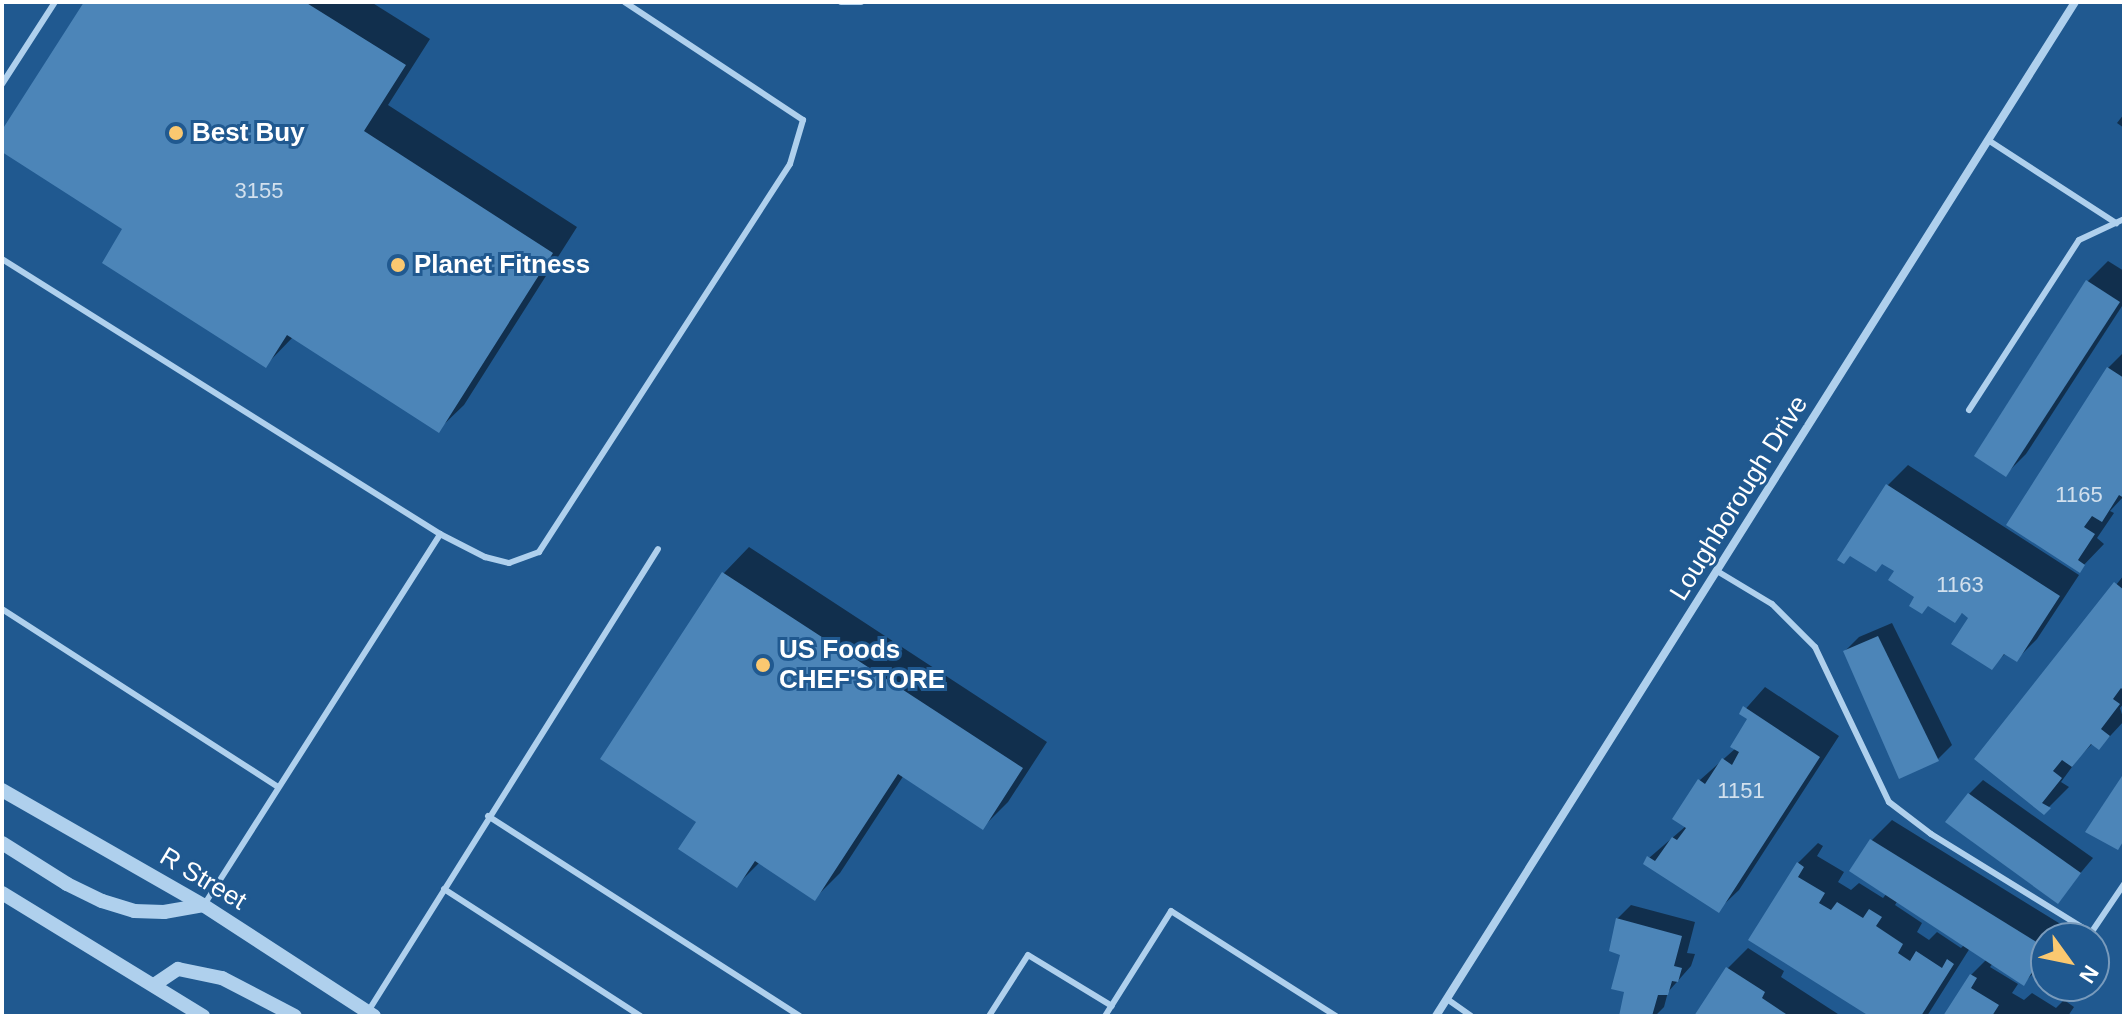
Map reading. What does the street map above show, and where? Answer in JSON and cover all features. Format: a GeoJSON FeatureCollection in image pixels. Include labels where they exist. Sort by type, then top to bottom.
{"type":"FeatureCollection","features":[{"type":"Feature","properties":{"kind":"street","name":"Loughborough Drive"},"geometry":{"type":"LineString","coordinates":[[1436,1016],[2075,2]]}},
{"type":"Feature","properties":{"kind":"street","name":"R Street"},"geometry":{"type":"LineString","coordinates":[[2,790],[203,905],[369,1015]]}},
{"type":"Feature","properties":{"kind":"street"},"geometry":{"type":"LineString","coordinates":[[2,843],[67,884],[123,908],[164,912],[203,905]]}},
{"type":"Feature","properties":{"kind":"street"},"geometry":{"type":"LineString","coordinates":[[2,893],[203,1016]]}},
{"type":"Feature","properties":{"kind":"street"},"geometry":{"type":"LineString","coordinates":[[154,985],[178,969],[222,978],[295,1016]]}},
{"type":"Feature","properties":{"kind":"lane"},"geometry":{"type":"LineString","coordinates":[[2,84],[55,2]]}},
{"type":"Feature","properties":{"kind":"lane"},"geometry":{"type":"LineString","coordinates":[[2,259],[440,534],[485,557],[509,563],[539,552],[790,164],[803,120],[625,2]]}},
{"type":"Feature","properties":{"kind":"lane"},"geometry":{"type":"LineString","coordinates":[[841,2],[845,5],[861,2]]}},
{"type":"Feature","properties":{"kind":"lane"},"geometry":{"type":"LineString","coordinates":[[1988,140],[2116,223]]}},
{"type":"Feature","properties":{"kind":"lane"},"geometry":{"type":"LineString","coordinates":[[1969,410],[2079,240],[2124,219]]}},
{"type":"Feature","properties":{"kind":"lane"},"geometry":{"type":"LineString","coordinates":[[203,905],[440,534]]}},
{"type":"Feature","properties":{"kind":"lane"},"geometry":{"type":"LineString","coordinates":[[369,1015],[488,816],[658,549]]}},
{"type":"Feature","properties":{"kind":"lane"},"geometry":{"type":"LineString","coordinates":[[1717,571],[1772,604],[1815,647],[1889,802],[1931,834],[2091,933],[2124,884]]}},
{"type":"Feature","properties":{"kind":"lane"},"geometry":{"type":"LineString","coordinates":[[2,609],[278,787]]}},
{"type":"Feature","properties":{"kind":"lane"},"geometry":{"type":"LineString","coordinates":[[488,816],[799,1016]]}},
{"type":"Feature","properties":{"kind":"lane"},"geometry":{"type":"LineString","coordinates":[[444,889],[640,1016]]}},
{"type":"Feature","properties":{"kind":"lane"},"geometry":{"type":"LineString","coordinates":[[2116,896],[2124,901]]}},
{"type":"Feature","properties":{"kind":"lane"},"geometry":{"type":"LineString","coordinates":[[1105,1016],[1171,911],[1336,1016]]}},
{"type":"Feature","properties":{"kind":"lane"},"geometry":{"type":"LineString","coordinates":[[989,1016],[1028,955],[1112,1006]]}},
{"type":"Feature","properties":{"kind":"lane"},"geometry":{"type":"LineString","coordinates":[[1447,999],[1471,1016]]}},
{"type":"Feature","properties":{"kind":"building"},"geometry":{"type":"Polygon","coordinates":[[[84,2],[305,2],[406,65],[364,131],[553,253],[439,433],[287,335],[266,368],[102,263],[122,229],[2,152],[2,130],[84,2]]]}},
{"type":"Feature","properties":{"kind":"building"},"geometry":{"type":"Polygon","coordinates":[[[2086,280],[2120,302],[2006,477],[1974,456],[2086,280]]]}},
{"type":"Feature","properties":{"kind":"building"},"geometry":{"type":"Polygon","coordinates":[[[2107,367],[2124,378],[2124,498],[2119,495],[2102,522],[2092,516],[2084,527],[2095,534],[2078,560],[2085,565],[2080,573],[2006,525],[2107,367]]]}},
{"type":"Feature","properties":{"kind":"building"},"geometry":{"type":"Polygon","coordinates":[[[1886,484],[2060,596],[2017,662],[2004,654],[1992,670],[1951,644],[1968,618],[1962,613],[1955,623],[1928,606],[1922,614],[1909,606],[1914,597],[1888,580],[1894,571],[1882,564],[1876,572],[1850,556],[1844,564],[1837,560],[1886,484]]]}},
{"type":"Feature","properties":{"kind":"building","name":"US Foods CHEF'STORE"},"geometry":{"type":"Polygon","coordinates":[[[722,572],[1023,768],[983,830],[898,774],[815,901],[755,861],[737,888],[678,849],[696,822],[600,759],[722,572]]]}},
{"type":"Feature","properties":{"kind":"building"},"geometry":{"type":"Polygon","coordinates":[[[2114,582],[2124,590],[2124,691],[2121,688],[2113,699],[2120,704],[2101,729],[2110,736],[2099,750],[2091,744],[2072,767],[2062,760],[2053,771],[2062,778],[2042,803],[2051,808],[2044,815],[1974,759],[2114,582]]]}},
{"type":"Feature","properties":{"kind":"building"},"geometry":{"type":"Polygon","coordinates":[[[1878,636],[1939,761],[1899,779],[1843,651],[1878,636]]]}},
{"type":"Feature","properties":{"kind":"building"},"geometry":{"type":"Polygon","coordinates":[[[1743,706],[1820,757],[1719,913],[1643,864],[1647,856],[1655,861],[1672,837],[1677,840],[1686,828],[1672,819],[1698,779],[1705,784],[1722,758],[1732,765],[1739,752],[1730,747],[1747,719],[1739,714],[1743,706]]]}},
{"type":"Feature","properties":{"kind":"building"},"geometry":{"type":"Polygon","coordinates":[[[2124,773],[2124,840],[2118,850],[2085,832],[2124,773]]]}},
{"type":"Feature","properties":{"kind":"building"},"geometry":{"type":"Polygon","coordinates":[[[1968,793],[2081,873],[2058,904],[1945,822],[1968,793]]]}},
{"type":"Feature","properties":{"kind":"building"},"geometry":{"type":"Polygon","coordinates":[[[1870,839],[2030,938],[2030,976],[2024,986],[1849,871],[1870,839]]]}},
{"type":"Feature","properties":{"kind":"building"},"geometry":{"type":"Polygon","coordinates":[[[1797,862],[1804,867],[1798,877],[1825,893],[1819,903],[1831,910],[1837,902],[1863,918],[1869,909],[1882,917],[1876,926],[1903,944],[1898,953],[1910,961],[1916,951],[1942,968],[1947,959],[1954,964],[1921,1016],[1869,1016],[1748,940],[1797,862]]]}},
{"type":"Feature","properties":{"kind":"building"},"geometry":{"type":"Polygon","coordinates":[[[1616,918],[1682,936],[1674,966],[1682,968],[1678,982],[1672,981],[1668,995],[1658,995],[1652,1016],[1619,1016],[1624,992],[1611,989],[1620,955],[1609,951],[1616,918]]]}},
{"type":"Feature","properties":{"kind":"building"},"geometry":{"type":"Polygon","coordinates":[[[1726,967],[1765,992],[1762,998],[1789,1016],[1694,1016],[1726,967]]]}},
{"type":"Feature","properties":{"kind":"building"},"geometry":{"type":"Polygon","coordinates":[[[1970,974],[1977,978],[1971,988],[1999,1005],[1992,1016],[1943,1016],[1970,974]]]}},
{"type":"Feature","properties":{"kind":"place","name":"Best Buy"},"geometry":{"type":"Point","coordinates":[176,133]}},
{"type":"Feature","properties":{"kind":"place","name":"Planet Fitness"},"geometry":{"type":"Point","coordinates":[398,265]}},
{"type":"Feature","properties":{"kind":"place","name":"US Foods CHEF'STORE"},"geometry":{"type":"Point","coordinates":[763,665]}}]}
